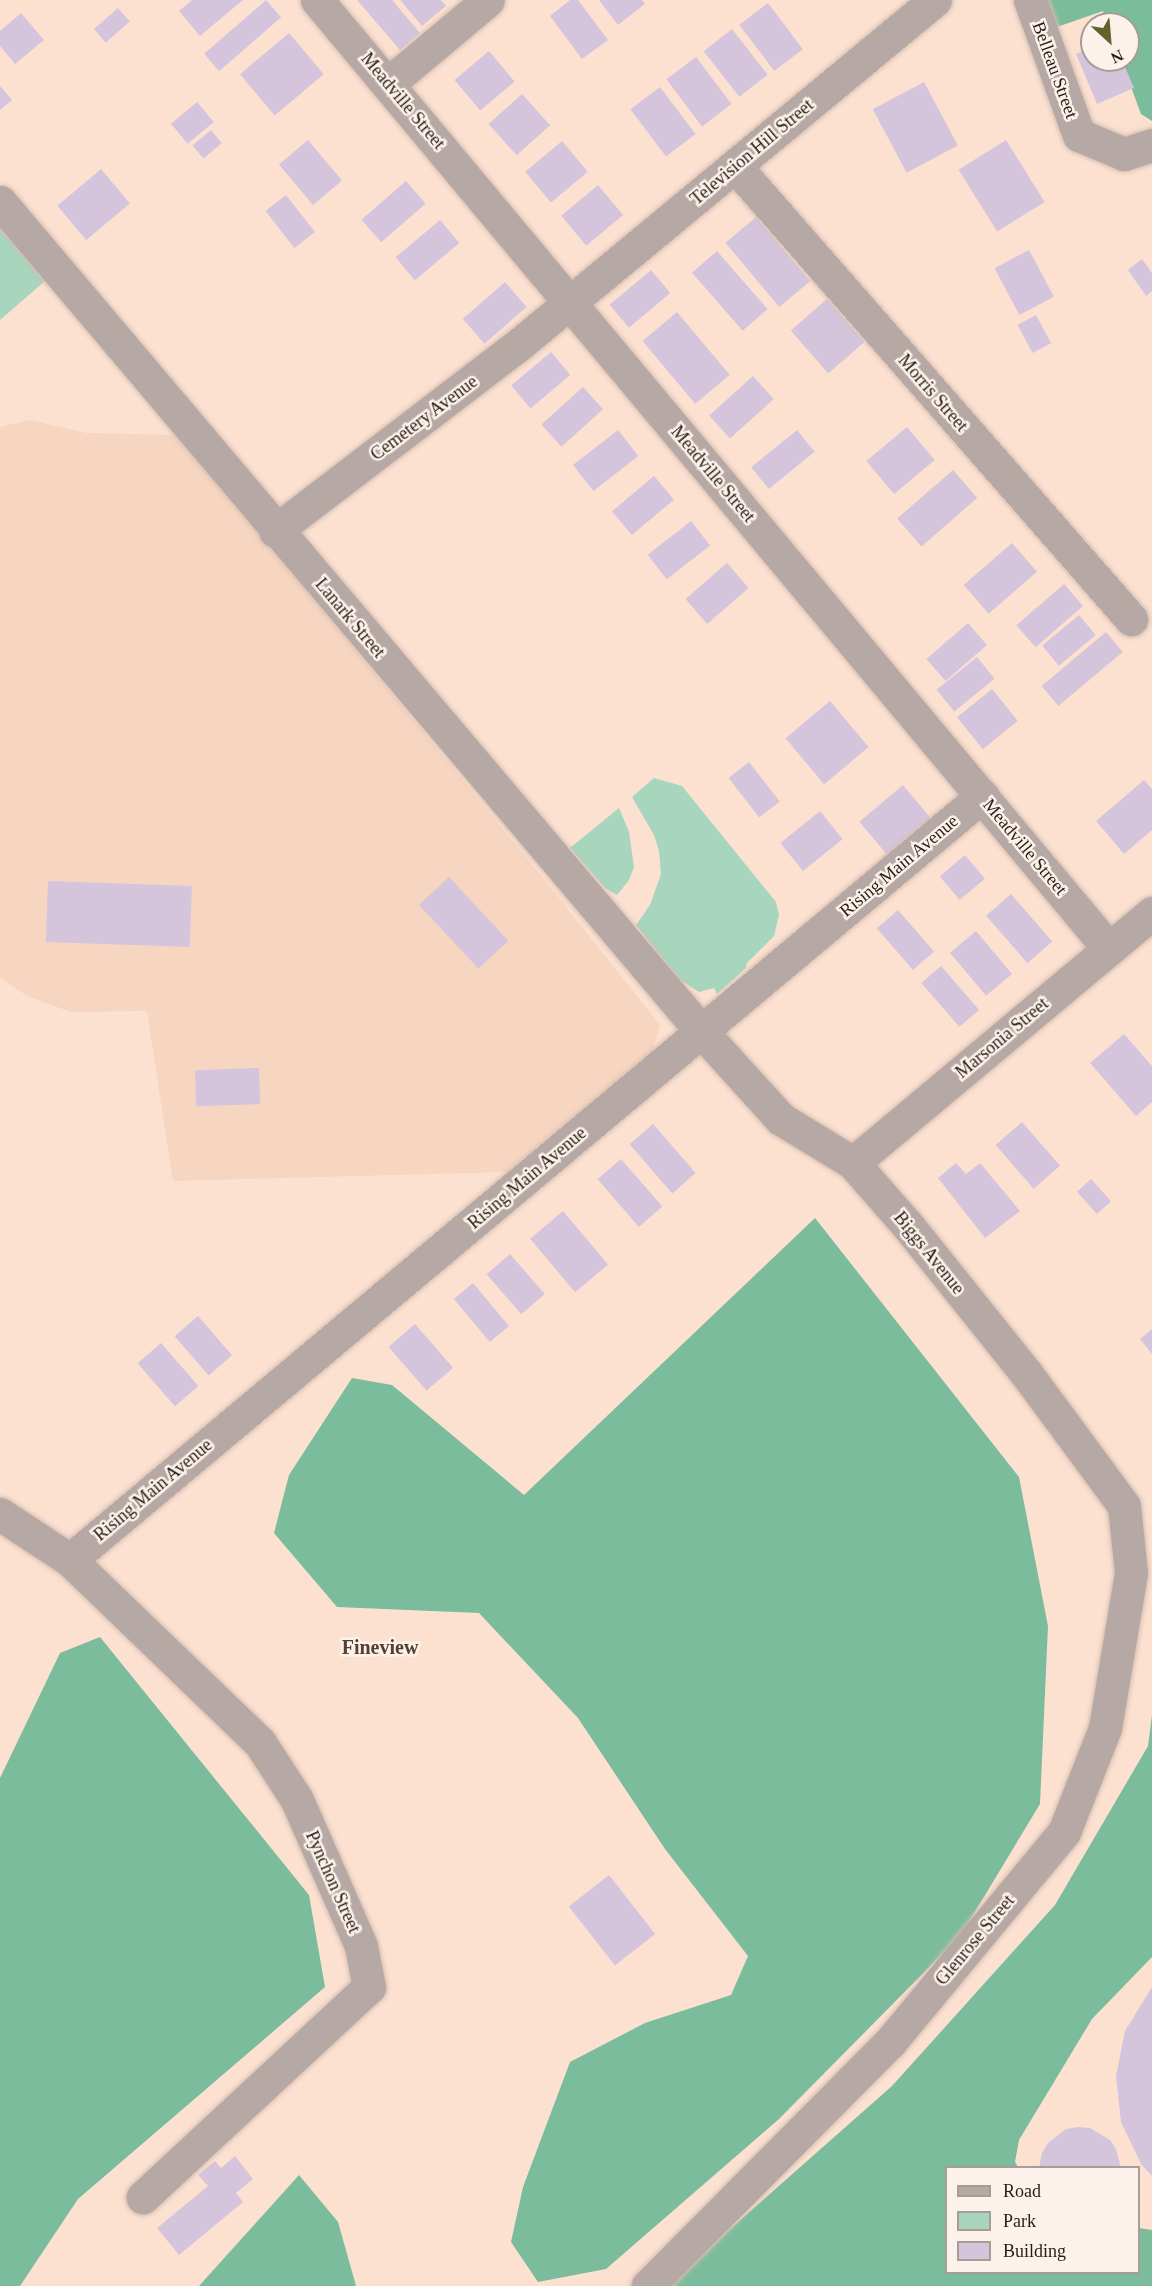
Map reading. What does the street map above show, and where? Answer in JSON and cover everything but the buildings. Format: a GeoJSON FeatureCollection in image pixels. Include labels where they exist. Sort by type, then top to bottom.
{"type":"FeatureCollection","features":[{"type":"Feature","properties":{"kind":"street","name":"Meadville Street"},"geometry":{"type":"LineString","coordinates":[[317,0],[389,83],[1109,949]]}},
{"type":"Feature","properties":{"kind":"street"},"geometry":{"type":"LineString","coordinates":[[389,83],[488,0]]}},
{"type":"Feature","properties":{"kind":"street","name":"Television Hill Street"},"geometry":{"type":"LineString","coordinates":[[570,303],[935,0]]}},
{"type":"Feature","properties":{"kind":"street","name":"Belleau Street"},"geometry":{"type":"LineString","coordinates":[[1030,0],[1079,135],[1124,154],[1152,145]]}},
{"type":"Feature","properties":{"kind":"street","name":"Morris Street"},"geometry":{"type":"LineString","coordinates":[[735,166],[1131,620]]}},
{"type":"Feature","properties":{"kind":"street","name":"Lanark Street"},"geometry":{"type":"LineString","coordinates":[[0,202],[275,531],[702,1032]]}},
{"type":"Feature","properties":{"kind":"street","name":"Cemetery Avenue"},"geometry":{"type":"LineString","coordinates":[[275,531],[494,365],[570,303]]}},
{"type":"Feature","properties":{"kind":"street","name":"Rising Main Avenue"},"geometry":{"type":"LineString","coordinates":[[70,1560],[982,796]]}},
{"type":"Feature","properties":{"kind":"street","name":"Marsonia Street"},"geometry":{"type":"LineString","coordinates":[[853,1163],[1152,913]]}},
{"type":"Feature","properties":{"kind":"street","name":"Biggs Avenue"},"geometry":{"type":"LineString","coordinates":[[702,1032],[781,1119],[853,1163],[909,1227],[1026,1373],[1124,1506]]}},
{"type":"Feature","properties":{"kind":"street","name":"Glenrose Street"},"geometry":{"type":"LineString","coordinates":[[648,2286],[890,2042],[1064,1832],[1105,1728],[1131,1573],[1124,1506]]}},
{"type":"Feature","properties":{"kind":"street"},"geometry":{"type":"LineString","coordinates":[[0,1514],[70,1560]]}},
{"type":"Feature","properties":{"kind":"street","name":"Pynchon Street"},"geometry":{"type":"LineString","coordinates":[[70,1560],[260,1743],[297,1800],[361,1946],[369,1987],[143,2197]]}},
{"type":"Feature","properties":{"kind":"shaded area"},"geometry":{"type":"Polygon","coordinates":[[[29,420],[87,433],[179,435],[547,883],[660,1025],[652,1053],[507,1172],[173,1181],[147,1011],[71,1012],[27,996],[0,977],[0,427],[29,420]]]}},
{"type":"Feature","properties":{"kind":"green space"},"geometry":{"type":"Polygon","coordinates":[[[1046,0],[1152,0],[1152,121],[1141,114],[1125,72],[1140,72],[1140,12],[1080,12],[1080,19],[1057,27],[1046,0]]]}},
{"type":"Feature","properties":{"kind":"green space"},"geometry":{"type":"Polygon","coordinates":[[[0,228],[45,281],[0,320],[0,228]]]}},
{"type":"Feature","properties":{"kind":"green space"},"geometry":{"type":"Polygon","coordinates":[[[654,778],[682,786],[776,902],[779,915],[774,936],[747,963],[746,968],[717,994],[714,988],[699,992],[679,979],[636,925],[650,905],[661,874],[659,851],[654,835],[632,797],[654,778]]]}},
{"type":"Feature","properties":{"kind":"green space"},"geometry":{"type":"Polygon","coordinates":[[[619,808],[629,832],[634,867],[629,880],[617,895],[605,888],[570,848],[619,808]]]}},
{"type":"Feature","properties":{"kind":"green space"},"geometry":{"type":"Polygon","coordinates":[[[815,1218],[1019,1477],[1048,1626],[1040,1804],[961,1935],[779,2119],[606,2269],[538,2282],[511,2242],[523,2187],[570,2062],[645,2023],[731,1995],[748,1956],[665,1849],[578,1718],[479,1613],[337,1607],[274,1533],[289,1475],[352,1378],[392,1385],[524,1495],[815,1218]]]}},
{"type":"Feature","properties":{"kind":"green space"},"geometry":{"type":"Polygon","coordinates":[[[100,1637],[309,1895],[325,1987],[78,2199],[20,2286],[0,2286],[0,1778],[60,1653],[100,1637]]]}},
{"type":"Feature","properties":{"kind":"green space"},"geometry":{"type":"Polygon","coordinates":[[[1152,1715],[1152,1957],[1092,2019],[1019,2140],[1015,2162],[1017,2166],[945,2166],[945,2274],[1140,2274],[1140,2228],[1152,2230],[1152,2286],[672,2286],[730,2229],[892,2086],[1055,1905],[1148,1746],[1152,1715]]]}},
{"type":"Feature","properties":{"kind":"green space"},"geometry":{"type":"Polygon","coordinates":[[[299,2175],[338,2222],[356,2286],[199,2286],[299,2175]]]}},
{"type":"Feature","properties":{"kind":"district","name":"Fineview"},"geometry":{"type":"Point","coordinates":[380,1647]}}]}
